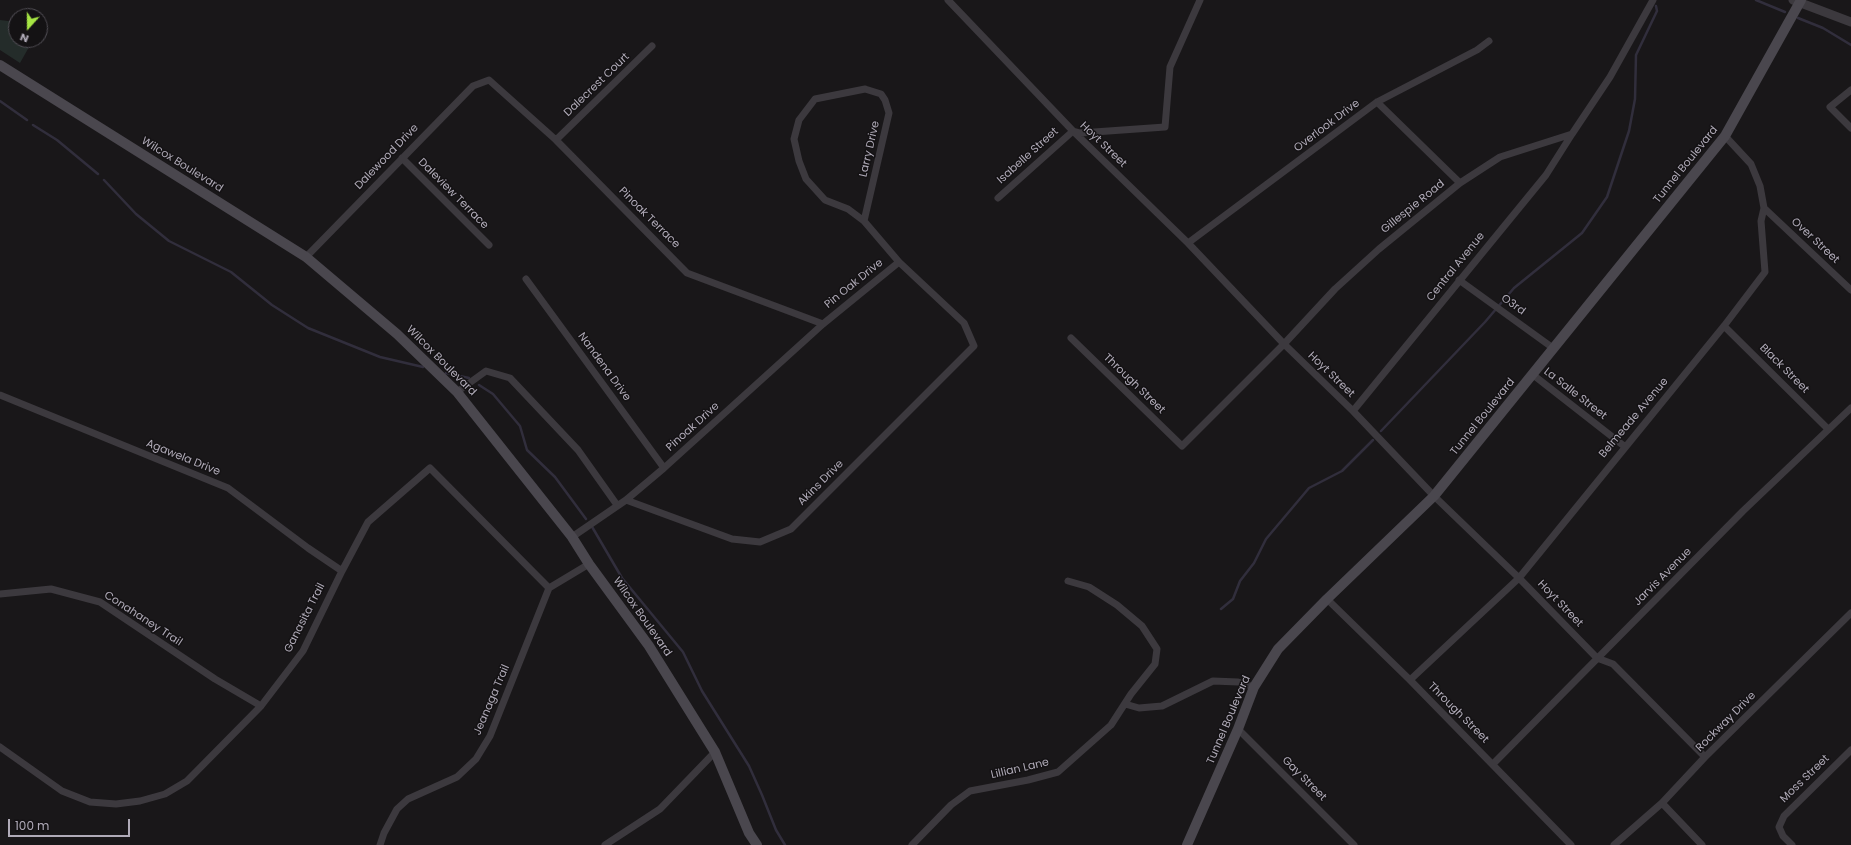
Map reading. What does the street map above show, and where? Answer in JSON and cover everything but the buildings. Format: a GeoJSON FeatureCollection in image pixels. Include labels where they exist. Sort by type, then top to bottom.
{"type":"FeatureCollection","features":[{"type":"Feature","properties":{"kind":"main road","name":"Tunnel Boulevard"},"geometry":{"type":"LineString","coordinates":[[1187,845],[1238,729],[1254,687],[1278,649],[1327,599],[1434,496],[1725,136],[1797,1]]}},
{"type":"Feature","properties":{"kind":"main road","name":"Wilcox Boulevard"},"geometry":{"type":"LineString","coordinates":[[0,65],[306,257],[397,334],[457,392],[572,537],[589,564],[649,646],[715,752],[749,833],[757,845]]}},
{"type":"Feature","properties":{"kind":"street","name":"Hoyt Street"},"geometry":{"type":"LineString","coordinates":[[948,0],[1073,131],[1188,243],[1284,344],[1353,411],[1434,496],[1519,578],[1597,658],[1613,664],[1705,757]]}},
{"type":"Feature","properties":{"kind":"street"},"geometry":{"type":"LineString","coordinates":[[1073,131],[1080,133],[1165,127],[1170,67],[1200,0]]}},
{"type":"Feature","properties":{"kind":"street"},"geometry":{"type":"LineString","coordinates":[[1572,134],[1610,77],[1653,0]]}},
{"type":"Feature","properties":{"kind":"street"},"geometry":{"type":"LineString","coordinates":[[1797,1],[1851,22]]}},
{"type":"Feature","properties":{"kind":"street","name":"Overlook Drive"},"geometry":{"type":"LineString","coordinates":[[1188,243],[1378,102],[1477,50],[1489,41]]}},
{"type":"Feature","properties":{"kind":"street","name":"Dalecrest Court"},"geometry":{"type":"LineString","coordinates":[[556,140],[652,46]]}},
{"type":"Feature","properties":{"kind":"street","name":"Pinoak Terrace"},"geometry":{"type":"LineString","coordinates":[[489,80],[556,140],[687,273],[823,324]]}},
{"type":"Feature","properties":{"kind":"street","name":"Dalewood Drive"},"geometry":{"type":"LineString","coordinates":[[306,257],[473,86],[489,80]]}},
{"type":"Feature","properties":{"kind":"street","name":"Larry Drive"},"geometry":{"type":"LineString","coordinates":[[864,222],[889,113],[885,100],[881,94],[865,89],[815,99],[799,120],[794,139],[799,160],[806,178],[826,200],[848,209],[864,222],[899,262],[964,323]]}},
{"type":"Feature","properties":{"kind":"street"},"geometry":{"type":"LineString","coordinates":[[1851,90],[1830,108],[1851,128]]}},
{"type":"Feature","properties":{"kind":"street"},"geometry":{"type":"LineString","coordinates":[[1378,102],[1460,183]]}},
{"type":"Feature","properties":{"kind":"street","name":"Isabelle Street"},"geometry":{"type":"LineString","coordinates":[[998,198],[1073,131]]}},
{"type":"Feature","properties":{"kind":"street","name":"Gillespie Road"},"geometry":{"type":"LineString","coordinates":[[1182,446],[1284,344],[1346,279],[1379,249],[1460,183],[1500,157],[1572,134]]}},
{"type":"Feature","properties":{"kind":"street","name":"Central Avenue"},"geometry":{"type":"LineString","coordinates":[[1353,411],[1546,174],[1572,134]]}},
{"type":"Feature","properties":{"kind":"street","name":"Belmeade Avenue"},"geometry":{"type":"LineString","coordinates":[[1410,680],[1519,578],[1624,446],[1724,326],[1765,272],[1761,221],[1764,208],[1760,186],[1751,164],[1725,136]]}},
{"type":"Feature","properties":{"kind":"street","name":"Daleview Terrace"},"geometry":{"type":"LineString","coordinates":[[402,158],[489,245]]}},
{"type":"Feature","properties":{"kind":"street","name":"Over Street"},"geometry":{"type":"LineString","coordinates":[[1764,208],[1851,290]]}},
{"type":"Feature","properties":{"kind":"street","name":"Pin Oak Drive"},"geometry":{"type":"LineString","coordinates":[[823,324],[899,262]]}},
{"type":"Feature","properties":{"kind":"street","name":"Nandena Drive"},"geometry":{"type":"LineString","coordinates":[[526,279],[664,468]]}},
{"type":"Feature","properties":{"kind":"street","name":"O3rd"},"geometry":{"type":"LineString","coordinates":[[1459,280],[1553,348]]}},
{"type":"Feature","properties":{"kind":"street","name":"Akins Drive"},"geometry":{"type":"LineString","coordinates":[[626,500],[732,539],[760,542],[791,529],[974,346],[964,323]]}},
{"type":"Feature","properties":{"kind":"street","name":"Pinoak Drive"},"geometry":{"type":"LineString","coordinates":[[572,537],[626,500],[664,468],[823,324]]}},
{"type":"Feature","properties":{"kind":"street","name":"Black Street"},"geometry":{"type":"LineString","coordinates":[[1724,326],[1828,429]]}},
{"type":"Feature","properties":{"kind":"street","name":"Through Street"},"geometry":{"type":"LineString","coordinates":[[1071,338],[1182,446]]}},
{"type":"Feature","properties":{"kind":"street"},"geometry":{"type":"LineString","coordinates":[[457,392],[486,371],[510,378],[578,450],[617,505]]}},
{"type":"Feature","properties":{"kind":"street","name":"La Salle Street"},"geometry":{"type":"LineString","coordinates":[[1532,374],[1624,446]]}},
{"type":"Feature","properties":{"kind":"street","name":"Agawela Drive"},"geometry":{"type":"LineString","coordinates":[[0,395],[228,488],[308,548],[342,570]]}},
{"type":"Feature","properties":{"kind":"street","name":"Jarvis Avenue"},"geometry":{"type":"LineString","coordinates":[[1493,764],[1743,511],[1851,408]]}},
{"type":"Feature","properties":{"kind":"street","name":"Ganasita Trail"},"geometry":{"type":"LineString","coordinates":[[0,747],[62,791],[90,802],[116,804],[140,802],[165,794],[187,781],[261,706],[303,651],[342,570],[368,522],[430,468],[549,588]]}},
{"type":"Feature","properties":{"kind":"street"},"geometry":{"type":"LineString","coordinates":[[549,588],[589,564]]}},
{"type":"Feature","properties":{"kind":"street","name":"Lillian Lane"},"geometry":{"type":"LineString","coordinates":[[912,845],[951,805],[970,792],[1058,772],[1111,725],[1131,694],[1155,664],[1157,649],[1142,626],[1117,605],[1089,588],[1068,581]]}},
{"type":"Feature","properties":{"kind":"street","name":"Jeanaga Trail"},"geometry":{"type":"LineString","coordinates":[[380,845],[384,833],[397,809],[408,799],[457,777],[476,759],[490,736],[549,588]]}},
{"type":"Feature","properties":{"kind":"street","name":"Conahaney Trail"},"geometry":{"type":"LineString","coordinates":[[0,594],[51,589],[100,602],[215,679],[261,706]]}},
{"type":"Feature","properties":{"kind":"street","name":"Through Street"},"geometry":{"type":"LineString","coordinates":[[1327,599],[1410,680],[1571,845]]}},
{"type":"Feature","properties":{"kind":"street","name":"Rockway Drive"},"geometry":{"type":"LineString","coordinates":[[1614,845],[1662,803],[1705,757],[1851,613]]}},
{"type":"Feature","properties":{"kind":"street"},"geometry":{"type":"LineString","coordinates":[[1124,704],[1139,708],[1162,706],[1213,681],[1238,682],[1254,687]]}},
{"type":"Feature","properties":{"kind":"street","name":"Gay Street"},"geometry":{"type":"LineString","coordinates":[[1238,729],[1354,845]]}},
{"type":"Feature","properties":{"kind":"street","name":"Moss Street"},"geometry":{"type":"LineString","coordinates":[[1792,845],[1783,836],[1779,827],[1784,816],[1851,750]]}},
{"type":"Feature","properties":{"kind":"street"},"geometry":{"type":"LineString","coordinates":[[605,845],[660,809],[715,752]]}},
{"type":"Feature","properties":{"kind":"street"},"geometry":{"type":"LineString","coordinates":[[1662,803],[1702,845]]}},
{"type":"Feature","properties":{"kind":"shaded area"},"geometry":{"type":"Polygon","coordinates":[[[0,20],[8,21],[8,48],[28,48],[20,63],[0,50],[0,20]]]}},
{"type":"Feature","properties":{"kind":"waterway"},"geometry":{"type":"LineString","coordinates":[[1756,0],[1785,12]]}},
{"type":"Feature","properties":{"kind":"waterway"},"geometry":{"type":"LineString","coordinates":[[1381,431],[1485,322],[1514,288],[1582,233],[1607,197],[1629,131],[1635,99],[1636,55],[1657,11],[1656,6]]}},
{"type":"Feature","properties":{"kind":"waterway"},"geometry":{"type":"LineString","coordinates":[[1798,18],[1823,28],[1851,45]]}},
{"type":"Feature","properties":{"kind":"waterway"},"geometry":{"type":"LineString","coordinates":[[0,101],[27,120]]}},
{"type":"Feature","properties":{"kind":"waterway"},"geometry":{"type":"LineString","coordinates":[[33,125],[57,140],[98,174]]}},
{"type":"Feature","properties":{"kind":"waterway"},"geometry":{"type":"LineString","coordinates":[[104,180],[136,214],[169,241],[231,272],[272,305],[308,328],[380,357],[423,367]]}},
{"type":"Feature","properties":{"kind":"waterway"},"geometry":{"type":"LineString","coordinates":[[446,373],[469,378]]}},
{"type":"Feature","properties":{"kind":"waterway"},"geometry":{"type":"LineString","coordinates":[[479,385],[493,394],[520,426],[527,450],[555,477],[586,519]]}},
{"type":"Feature","properties":{"kind":"waterway"},"geometry":{"type":"LineString","coordinates":[[1221,609],[1233,599],[1240,581],[1254,563],[1266,539],[1309,488],[1342,471],[1373,440]]}},
{"type":"Feature","properties":{"kind":"waterway"},"geometry":{"type":"LineString","coordinates":[[591,525],[622,578],[683,652],[702,691],[749,766],[776,830],[785,845]]}}]}
